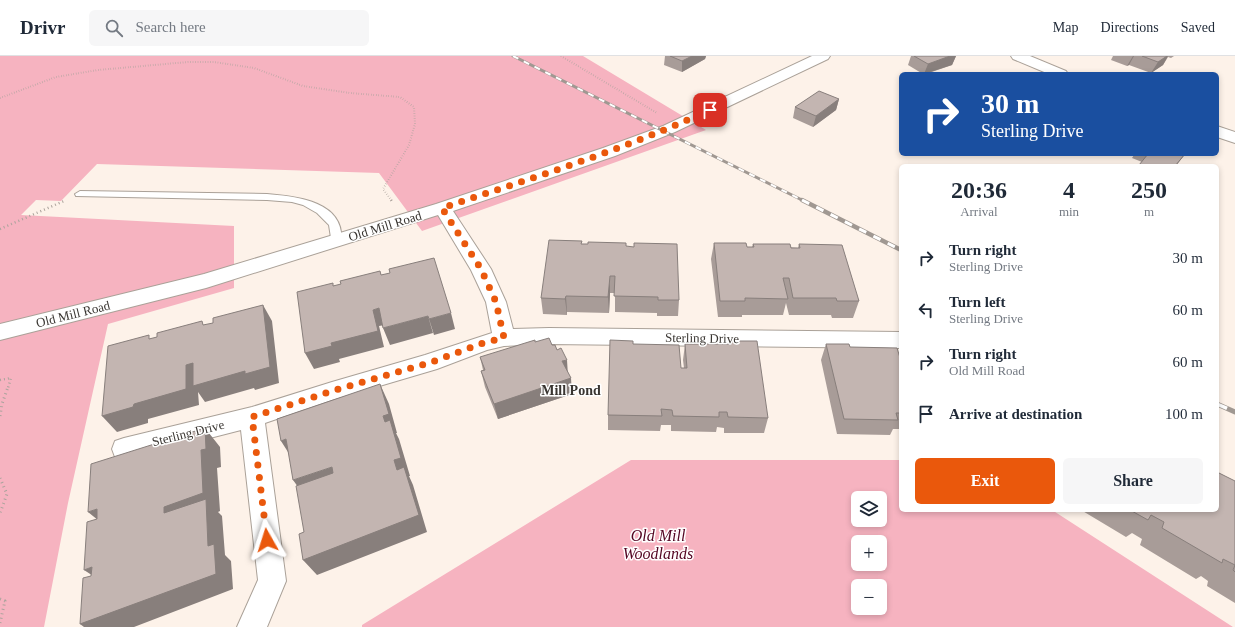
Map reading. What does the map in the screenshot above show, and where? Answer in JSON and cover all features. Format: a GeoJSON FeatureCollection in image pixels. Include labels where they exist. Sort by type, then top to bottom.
{"type":"FeatureCollection","features":[{"type":"Feature","properties":{"kind":"street","name":"Old Mill Road"},"geometry":{"type":"LineString","coordinates":[[0,332],[206,280],[442,208],[609,152],[678,125],[823,56]]}},
{"type":"Feature","properties":{"kind":"street"},"geometry":{"type":"LineString","coordinates":[[1018,56],[1056,72]]}},
{"type":"Feature","properties":{"kind":"street"},"geometry":{"type":"LineString","coordinates":[[1219,132],[1235,138]]}},
{"type":"Feature","properties":{"kind":"street"},"geometry":{"type":"LineString","coordinates":[[442,208],[481,269],[496,302],[504,338]]}},
{"type":"Feature","properties":{"kind":"street","name":"Sterling Drive"},"geometry":{"type":"LineString","coordinates":[[124,450],[252,417],[332,391],[429,363],[483,343],[504,338],[550,336],[899,340]]}},
{"type":"Feature","properties":{"kind":"street"},"geometry":{"type":"LineString","coordinates":[[252,417],[272,581],[252,627]]}},
{"type":"Feature","properties":{"kind":"lane"},"geometry":{"type":"LineString","coordinates":[[80,194],[267,197],[293,199],[307,202],[321,211],[334,224],[336,241]]}},
{"type":"Feature","properties":{"kind":"path"},"geometry":{"type":"LineString","coordinates":[[561,56],[678,125]]}},
{"type":"Feature","properties":{"kind":"path"},"geometry":{"type":"LineString","coordinates":[[0,98],[56,77],[98,70],[188,62],[235,64],[270,73],[303,86],[350,93],[400,97],[414,106],[415,124],[409,144],[383,189],[405,219]]}},
{"type":"Feature","properties":{"kind":"path"},"geometry":{"type":"LineString","coordinates":[[0,229],[80,194]]}},
{"type":"Feature","properties":{"kind":"path"},"geometry":{"type":"LineString","coordinates":[[0,380],[11,378],[2,404],[0,416]]}},
{"type":"Feature","properties":{"kind":"path"},"geometry":{"type":"LineString","coordinates":[[0,478],[7,494],[0,513]]}},
{"type":"Feature","properties":{"kind":"path"},"geometry":{"type":"LineString","coordinates":[[0,599],[5,601],[0,623]]}},
{"type":"Feature","properties":{"kind":"green space"},"geometry":{"type":"Polygon","coordinates":[[[0,56],[583,56],[706,130],[422,231],[379,173],[97,164],[61,201],[36,200],[21,215],[234,226],[234,288],[108,324],[68,503],[44,627],[0,627],[0,56]]]}},
{"type":"Feature","properties":{"kind":"green space","name":"Old Mill Woodlands"},"geometry":{"type":"Polygon","coordinates":[[[631,460],[899,460],[899,512],[1055,512],[1233,627],[362,627],[362,625],[631,460]]]}},
{"type":"Feature","properties":{"kind":"building"},"geometry":{"type":"Polygon","coordinates":[[[670,56],[692,56],[682,61],[670,56]]]}},
{"type":"Feature","properties":{"kind":"building"},"geometry":{"type":"Polygon","coordinates":[[[914,56],[950,56],[928,64],[914,56]]]}},
{"type":"Feature","properties":{"kind":"building"},"geometry":{"type":"Polygon","coordinates":[[[1142,56],[1167,56],[1158,62],[1142,56]]]}},
{"type":"Feature","properties":{"kind":"building"},"geometry":{"type":"Polygon","coordinates":[[[819,91],[839,99],[816,116],[795,107],[819,91]]]}},
{"type":"Feature","properties":{"kind":"building"},"geometry":{"type":"Polygon","coordinates":[[[1146,156],[1183,156],[1177,164],[1140,164],[1146,156]]]}},
{"type":"Feature","properties":{"kind":"building"},"geometry":{"type":"Polygon","coordinates":[[[549,240],[582,241],[581,244],[588,244],[588,242],[626,243],[626,246],[634,247],[634,243],[677,244],[679,300],[658,300],[658,297],[614,296],[615,276],[610,276],[608,297],[566,296],[565,299],[541,298],[549,240]]]}},
{"type":"Feature","properties":{"kind":"building"},"geometry":{"type":"Polygon","coordinates":[[[714,243],[746,243],[747,247],[754,247],[753,244],[790,244],[791,248],[800,248],[799,244],[842,245],[859,301],[837,301],[836,298],[793,298],[789,278],[783,278],[788,299],[745,298],[745,301],[720,301],[714,243]]]}},
{"type":"Feature","properties":{"kind":"building"},"geometry":{"type":"Polygon","coordinates":[[[434,258],[451,313],[429,319],[428,316],[383,328],[379,308],[373,310],[378,331],[331,343],[332,346],[305,353],[297,292],[333,283],[333,286],[341,284],[340,281],[380,271],[381,275],[390,273],[389,269],[434,258]]]}},
{"type":"Feature","properties":{"kind":"building"},"geometry":{"type":"Polygon","coordinates":[[[263,305],[270,367],[245,374],[245,371],[193,386],[193,363],[186,365],[186,389],[134,404],[133,407],[102,416],[108,346],[149,335],[149,339],[157,337],[157,333],[202,321],[203,325],[213,323],[213,318],[263,305]]]}},
{"type":"Feature","properties":{"kind":"building"},"geometry":{"type":"Polygon","coordinates":[[[549,338],[552,345],[555,345],[557,350],[561,348],[567,360],[562,361],[571,378],[494,404],[481,371],[485,370],[480,357],[535,340],[535,342],[549,338]]]}},
{"type":"Feature","properties":{"kind":"building"},"geometry":{"type":"Polygon","coordinates":[[[610,340],[633,341],[633,344],[679,345],[681,368],[687,368],[685,344],[731,344],[731,341],[757,341],[768,418],[728,417],[727,412],[719,412],[719,417],[673,416],[672,410],[661,409],[662,416],[608,415],[610,340]]]}},
{"type":"Feature","properties":{"kind":"building"},"geometry":{"type":"Polygon","coordinates":[[[826,344],[849,344],[850,347],[897,348],[899,354],[899,413],[896,413],[898,420],[844,419],[826,344]]]}},
{"type":"Feature","properties":{"kind":"building"},"geometry":{"type":"Polygon","coordinates":[[[380,384],[389,414],[383,416],[385,422],[390,420],[401,458],[394,460],[397,470],[404,467],[419,515],[303,560],[299,534],[304,532],[296,486],[333,473],[332,467],[293,480],[286,439],[281,441],[277,419],[380,384]]]}},
{"type":"Feature","properties":{"kind":"building"},"geometry":{"type":"Polygon","coordinates":[[[205,428],[206,449],[201,450],[203,493],[164,507],[164,513],[206,499],[208,546],[214,544],[216,574],[80,624],[83,578],[91,576],[92,567],[84,570],[87,522],[97,519],[97,509],[88,512],[91,464],[205,428]]]}},
{"type":"Feature","properties":{"kind":"building"},"geometry":{"type":"Polygon","coordinates":[[[1219,473],[1235,481],[1235,565],[1223,559],[1222,563],[1162,528],[1164,522],[1151,515],[1148,520],[1134,512],[1219,512],[1219,473]]]}},
{"type":"Feature","properties":{"kind":"railway"},"geometry":{"type":"LineString","coordinates":[[513,56],[803,200]]}},
{"type":"Feature","properties":{"kind":"railway"},"geometry":{"type":"LineString","coordinates":[[803,200],[899,249]]}},
{"type":"Feature","properties":{"kind":"railway"},"geometry":{"type":"LineString","coordinates":[[1219,405],[1235,412]]}},
{"type":"Feature","properties":{"kind":"district","name":"Mill Pond"},"geometry":{"type":"Point","coordinates":[571,390]}},
{"type":"Feature","properties":{"kind":"route"},"geometry":{"type":"LineString","coordinates":[[267,540],[252,417],[332,391],[429,363],[483,343],[504,338],[496,302],[481,269],[442,208],[609,152],[669,129],[710,110]]}}]}
